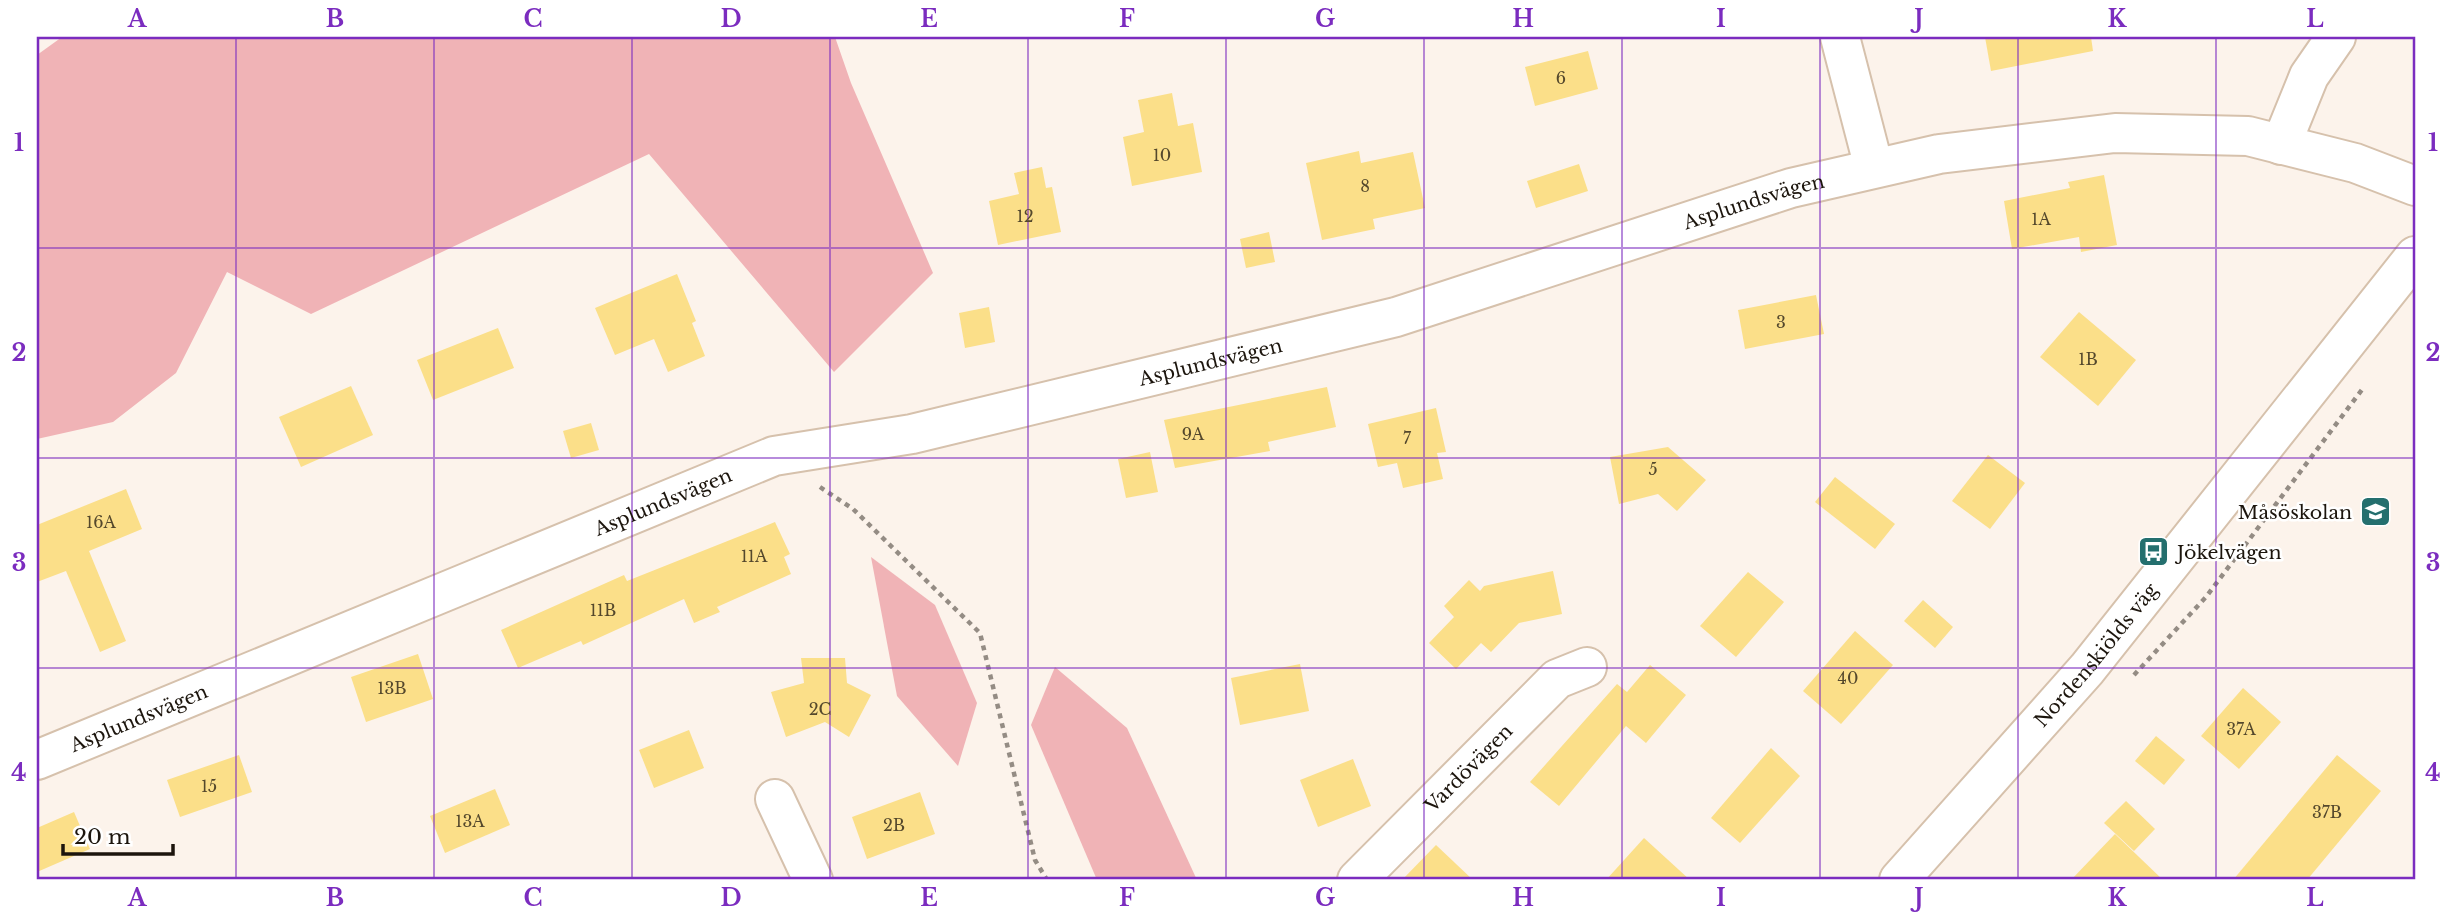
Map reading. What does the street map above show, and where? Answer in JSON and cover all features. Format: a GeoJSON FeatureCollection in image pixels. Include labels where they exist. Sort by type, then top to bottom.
{"type":"FeatureCollection","features":[{"type":"Feature","properties":{"kind":"street"},"geometry":{"type":"LineString","coordinates":[[1840,37],[1874,168]]}},
{"type":"Feature","properties":{"kind":"street"},"geometry":{"type":"LineString","coordinates":[[2281,145],[2309,76],[2336,37]]}},
{"type":"Feature","properties":{"kind":"street","name":"Asplundsvägen"},"geometry":{"type":"LineString","coordinates":[[37,760],[774,456],[912,434],[1396,317],[1791,188],[1939,154],[2116,133],[2248,136],[2355,163],[2415,186]]}},
{"type":"Feature","properties":{"kind":"street","name":"Nordenskiölds väg"},"geometry":{"type":"LineString","coordinates":[[1899,880],[2087,669],[2415,256]]}},
{"type":"Feature","properties":{"kind":"street","name":"Vardövägen"},"geometry":{"type":"LineString","coordinates":[[1357,880],[1557,679],[1587,667]]}},
{"type":"Feature","properties":{"kind":"street"},"geometry":{"type":"LineString","coordinates":[[775,799],[813,880]]}},
{"type":"Feature","properties":{"kind":"path"},"geometry":{"type":"LineString","coordinates":[[774,456],[853,509],[980,633],[1035,860],[1047,880]]}},
{"type":"Feature","properties":{"kind":"shaded area"},"geometry":{"type":"Polygon","coordinates":[[[62,37],[835,37],[851,83],[933,273],[834,372],[649,154],[311,314],[227,272],[176,373],[113,422],[37,439],[37,55],[62,37]]]}},
{"type":"Feature","properties":{"kind":"shaded area"},"geometry":{"type":"Polygon","coordinates":[[[871,557],[935,605],[977,703],[958,766],[897,696],[871,557]]]}},
{"type":"Feature","properties":{"kind":"shaded area"},"geometry":{"type":"Polygon","coordinates":[[[1055,667],[1127,728],[1197,880],[1097,880],[1031,725],[1055,667]]]}},
{"type":"Feature","properties":{"kind":"building"},"geometry":{"type":"Polygon","coordinates":[[[1985,37],[2091,37],[2093,51],[1991,71],[1985,37]]]}},
{"type":"Feature","properties":{"kind":"building"},"geometry":{"type":"Polygon","coordinates":[[[1588,51],[1598,89],[1535,106],[1525,67],[1588,51]]]}},
{"type":"Feature","properties":{"kind":"building"},"geometry":{"type":"Polygon","coordinates":[[[1172,93],[1178,126],[1193,123],[1202,172],[1132,186],[1123,137],[1144,132],[1138,100],[1172,93]]]}},
{"type":"Feature","properties":{"kind":"building"},"geometry":{"type":"Polygon","coordinates":[[[1359,151],[1361,163],[1413,152],[1425,208],[1373,219],[1375,229],[1322,240],[1306,163],[1359,151]]]}},
{"type":"Feature","properties":{"kind":"building"},"geometry":{"type":"Polygon","coordinates":[[[1579,164],[1588,191],[1536,208],[1527,181],[1579,164]]]}},
{"type":"Feature","properties":{"kind":"building"},"geometry":{"type":"Polygon","coordinates":[[[1042,167],[1046,188],[1052,187],[1061,232],[998,245],[989,201],[1019,194],[1014,173],[1042,167]]]}},
{"type":"Feature","properties":{"kind":"building"},"geometry":{"type":"Polygon","coordinates":[[[2104,175],[2117,245],[2081,252],[2079,237],[2012,249],[2004,201],[2070,188],[2068,182],[2104,175]]]}},
{"type":"Feature","properties":{"kind":"building"},"geometry":{"type":"Polygon","coordinates":[[[1269,232],[1275,262],[1246,268],[1240,239],[1269,232]]]}},
{"type":"Feature","properties":{"kind":"building"},"geometry":{"type":"Polygon","coordinates":[[[677,274],[696,321],[692,323],[705,356],[668,372],[654,339],[615,355],[595,308],[677,274]]]}},
{"type":"Feature","properties":{"kind":"building"},"geometry":{"type":"Polygon","coordinates":[[[1816,295],[1824,334],[1745,349],[1738,310],[1816,295]]]}},
{"type":"Feature","properties":{"kind":"building"},"geometry":{"type":"Polygon","coordinates":[[[989,307],[995,342],[965,348],[959,313],[989,307]]]}},
{"type":"Feature","properties":{"kind":"building"},"geometry":{"type":"Polygon","coordinates":[[[2079,312],[2136,360],[2098,406],[2040,357],[2079,312]]]}},
{"type":"Feature","properties":{"kind":"building"},"geometry":{"type":"Polygon","coordinates":[[[498,328],[514,368],[433,400],[417,360],[498,328]]]}},
{"type":"Feature","properties":{"kind":"building"},"geometry":{"type":"Polygon","coordinates":[[[351,386],[373,435],[301,467],[279,417],[351,386]]]}},
{"type":"Feature","properties":{"kind":"building"},"geometry":{"type":"Polygon","coordinates":[[[1327,387],[1336,427],[1268,442],[1270,451],[1175,468],[1164,420],[1327,387]]]}},
{"type":"Feature","properties":{"kind":"building"},"geometry":{"type":"Polygon","coordinates":[[[1436,408],[1446,452],[1437,453],[1443,479],[1403,488],[1397,463],[1378,467],[1368,424],[1436,408]]]}},
{"type":"Feature","properties":{"kind":"building"},"geometry":{"type":"Polygon","coordinates":[[[591,423],[599,450],[571,458],[563,431],[591,423]]]}},
{"type":"Feature","properties":{"kind":"building"},"geometry":{"type":"Polygon","coordinates":[[[1668,447],[1706,480],[1677,511],[1658,494],[1619,504],[1610,457],[1668,447]]]}},
{"type":"Feature","properties":{"kind":"building"},"geometry":{"type":"Polygon","coordinates":[[[1150,452],[1158,492],[1126,498],[1118,459],[1150,452]]]}},
{"type":"Feature","properties":{"kind":"building"},"geometry":{"type":"Polygon","coordinates":[[[1988,455],[2025,483],[1990,529],[1952,501],[1988,455]]]}},
{"type":"Feature","properties":{"kind":"building"},"geometry":{"type":"Polygon","coordinates":[[[1835,477],[1895,524],[1875,549],[1815,502],[1835,477]]]}},
{"type":"Feature","properties":{"kind":"building"},"geometry":{"type":"Polygon","coordinates":[[[126,489],[142,529],[89,551],[126,641],[100,652],[66,571],[37,582],[37,525],[126,489]]]}},
{"type":"Feature","properties":{"kind":"building"},"geometry":{"type":"Polygon","coordinates":[[[775,522],[790,554],[784,557],[791,574],[717,607],[720,612],[694,623],[684,599],[583,645],[581,641],[518,668],[501,630],[624,575],[627,581],[775,522]]]}},
{"type":"Feature","properties":{"kind":"building"},"geometry":{"type":"Polygon","coordinates":[[[1553,571],[1562,614],[1519,623],[1491,652],[1481,643],[1456,669],[1429,643],[1454,617],[1444,606],[1469,580],[1480,591],[1484,586],[1553,571]]]}},
{"type":"Feature","properties":{"kind":"building"},"geometry":{"type":"Polygon","coordinates":[[[1748,572],[1784,602],[1736,657],[1700,626],[1748,572]]]}},
{"type":"Feature","properties":{"kind":"building"},"geometry":{"type":"Polygon","coordinates":[[[1923,600],[1953,627],[1935,648],[1904,621],[1923,600]]]}},
{"type":"Feature","properties":{"kind":"building"},"geometry":{"type":"Polygon","coordinates":[[[1855,631],[1893,665],[1841,724],[1803,691],[1855,631]]]}},
{"type":"Feature","properties":{"kind":"building"},"geometry":{"type":"Polygon","coordinates":[[[418,654],[433,699],[366,722],[351,677],[418,654]]]}},
{"type":"Feature","properties":{"kind":"building"},"geometry":{"type":"Polygon","coordinates":[[[801,658],[845,658],[847,683],[871,695],[849,737],[825,722],[786,737],[771,692],[804,683],[801,658]]]}},
{"type":"Feature","properties":{"kind":"building"},"geometry":{"type":"Polygon","coordinates":[[[1300,664],[1309,711],[1240,725],[1231,678],[1300,664]]]}},
{"type":"Feature","properties":{"kind":"building"},"geometry":{"type":"Polygon","coordinates":[[[1650,665],[1686,695],[1646,743],[1626,726],[1559,806],[1530,782],[1617,684],[1627,692],[1650,665]]]}},
{"type":"Feature","properties":{"kind":"building"},"geometry":{"type":"Polygon","coordinates":[[[2243,688],[2281,722],[2239,769],[2201,736],[2243,688]]]}},
{"type":"Feature","properties":{"kind":"building"},"geometry":{"type":"Polygon","coordinates":[[[689,730],[704,768],[654,788],[639,750],[689,730]]]}},
{"type":"Feature","properties":{"kind":"building"},"geometry":{"type":"Polygon","coordinates":[[[2156,736],[2185,760],[2164,785],[2135,761],[2156,736]]]}},
{"type":"Feature","properties":{"kind":"building"},"geometry":{"type":"Polygon","coordinates":[[[1771,748],[1800,776],[1740,843],[1711,818],[1771,748]]]}},
{"type":"Feature","properties":{"kind":"building"},"geometry":{"type":"Polygon","coordinates":[[[239,755],[252,792],[180,817],[167,780],[239,755]]]}},
{"type":"Feature","properties":{"kind":"building"},"geometry":{"type":"Polygon","coordinates":[[[2337,755],[2381,791],[2307,880],[2233,880],[2337,755]]]}},
{"type":"Feature","properties":{"kind":"building"},"geometry":{"type":"Polygon","coordinates":[[[1353,759],[1371,806],[1318,827],[1300,780],[1353,759]]]}},
{"type":"Feature","properties":{"kind":"building"},"geometry":{"type":"Polygon","coordinates":[[[495,789],[510,825],[445,853],[430,816],[495,789]]]}},
{"type":"Feature","properties":{"kind":"building"},"geometry":{"type":"Polygon","coordinates":[[[920,792],[935,834],[867,859],[852,817],[920,792]]]}},
{"type":"Feature","properties":{"kind":"building"},"geometry":{"type":"Polygon","coordinates":[[[2126,801],[2155,829],[2134,851],[2104,823],[2126,801]]]}},
{"type":"Feature","properties":{"kind":"building"},"geometry":{"type":"Polygon","coordinates":[[[74,812],[90,849],[37,872],[37,828],[74,812]]]}},
{"type":"Feature","properties":{"kind":"building"},"geometry":{"type":"Polygon","coordinates":[[[2115,834],[2163,880],[2071,880],[2115,834]]]}},
{"type":"Feature","properties":{"kind":"building"},"geometry":{"type":"Polygon","coordinates":[[[1644,838],[1690,880],[1606,880],[1644,838]]]}},
{"type":"Feature","properties":{"kind":"building"},"geometry":{"type":"Polygon","coordinates":[[[1436,845],[1473,880],[1402,880],[1436,845]]]}},
{"type":"Feature","properties":{"kind":"place","name":"Måsöskolan"},"geometry":{"type":"Point","coordinates":[2375,512]}},
{"type":"Feature","properties":{"kind":"place","name":"Jökelvägen"},"geometry":{"type":"Point","coordinates":[2154,552]}}]}
